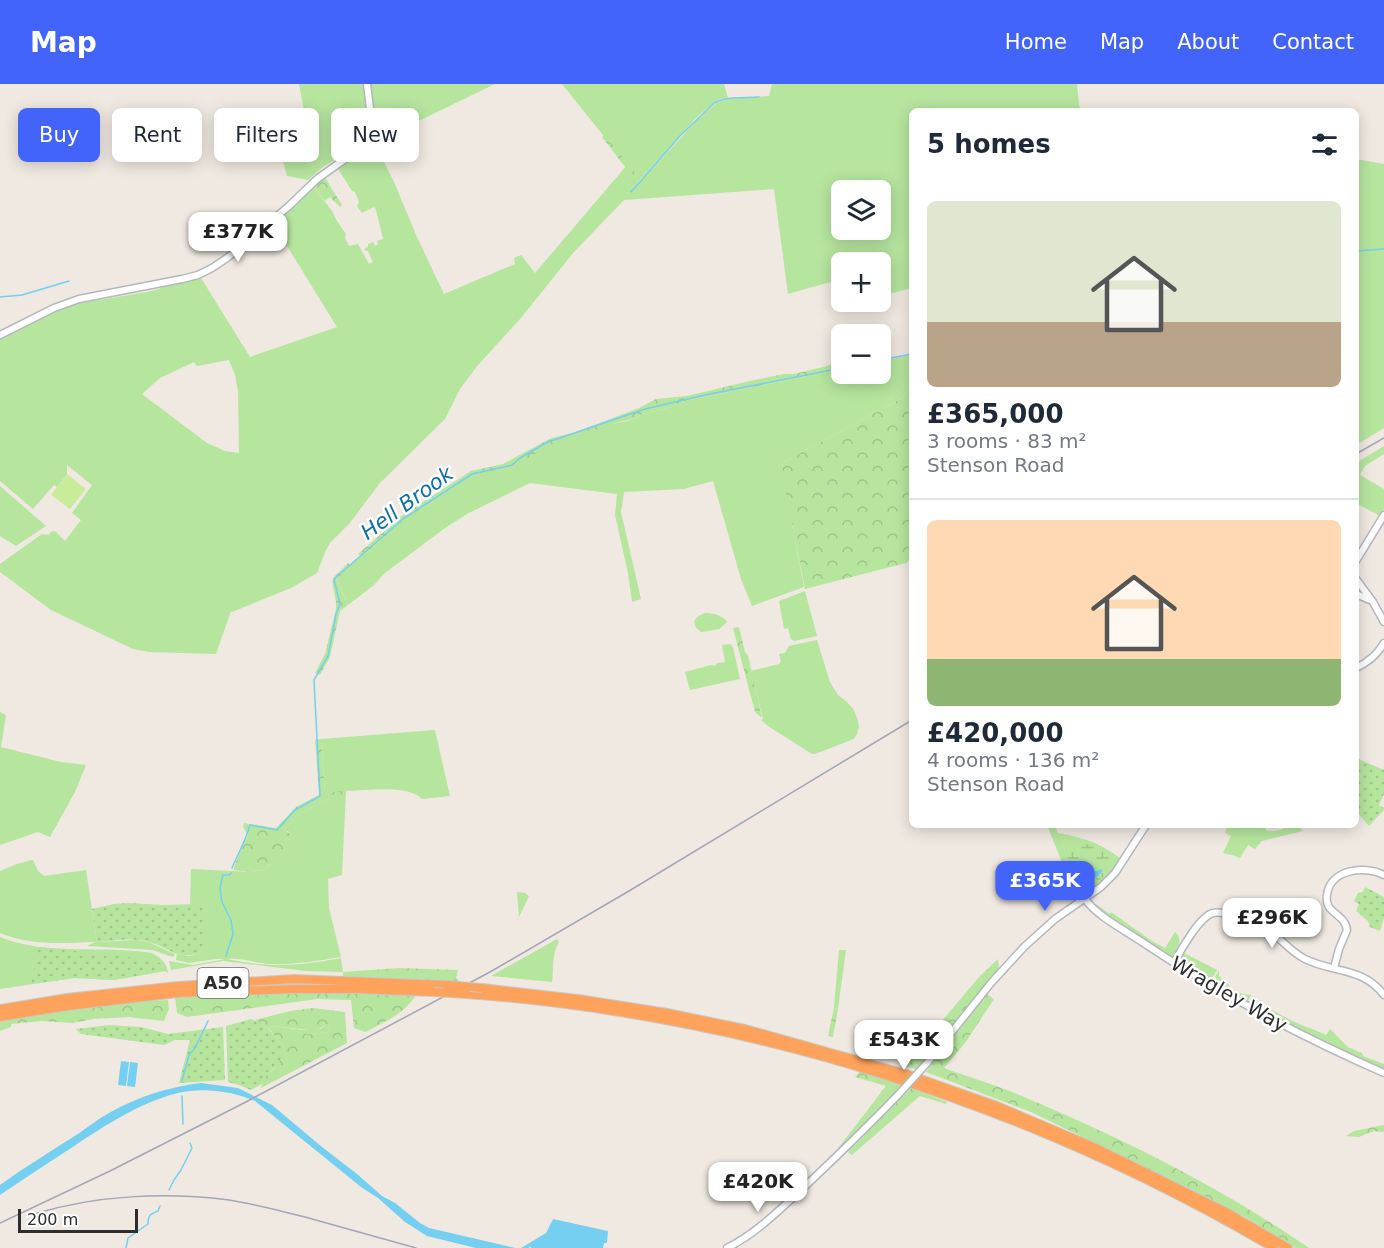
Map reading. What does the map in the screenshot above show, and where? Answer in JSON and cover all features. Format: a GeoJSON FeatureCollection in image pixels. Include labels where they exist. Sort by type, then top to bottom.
{"type":"FeatureCollection","features":[{"type":"Feature","properties":{"kind":"highway","name":"A50"},"geometry":{"type":"LineString","coordinates":[[0,1009],[68,998],[178,986],[283,980],[482,988],[578,999],[678,1015],[745,1029],[906,1074],[997,1106],[1096,1148],[1217,1208],[1288,1248]]}},
{"type":"Feature","properties":{"kind":"highway","name":"A50"},"geometry":{"type":"LineString","coordinates":[[0,1017],[178,993],[325,989],[466,994],[649,1017],[740,1036],[832,1060],[902,1080],[971,1104],[1085,1151],[1193,1203],[1274,1248]]}},
{"type":"Feature","properties":{"kind":"street"},"geometry":{"type":"LineString","coordinates":[[0,335],[54,308],[79,299],[182,279],[212,268],[289,206],[317,178],[366,144],[373,134],[367,84]]}},
{"type":"Feature","properties":{"kind":"street"},"geometry":{"type":"LineString","coordinates":[[1359,556],[1384,515]]}},
{"type":"Feature","properties":{"kind":"street"},"geometry":{"type":"LineString","coordinates":[[1359,582],[1384,622]]}},
{"type":"Feature","properties":{"kind":"street"},"geometry":{"type":"LineString","coordinates":[[1359,595],[1373,602]]}},
{"type":"Feature","properties":{"kind":"street"},"geometry":{"type":"LineString","coordinates":[[1359,666],[1375,656],[1384,643]]}},
{"type":"Feature","properties":{"kind":"street"},"geometry":{"type":"LineString","coordinates":[[727,1248],[745,1238],[777,1213],[848,1147],[927,1063],[1024,947],[1055,919],[1101,887],[1115,873],[1144,828]]}},
{"type":"Feature","properties":{"kind":"street"},"geometry":{"type":"LineString","coordinates":[[1334,968],[1347,930],[1343,919],[1331,910],[1327,903],[1329,888],[1335,880],[1347,872],[1363,869],[1384,875]]}},
{"type":"Feature","properties":{"kind":"street","name":"Wragley Way"},"geometry":{"type":"LineString","coordinates":[[1084,898],[1114,924],[1174,963],[1280,1023],[1384,1073]]}},
{"type":"Feature","properties":{"kind":"street"},"geometry":{"type":"LineString","coordinates":[[1174,963],[1185,942],[1203,918],[1217,912],[1261,925],[1295,954],[1308,961],[1370,980],[1383,991]]}},
{"type":"Feature","properties":{"kind":"green space"},"geometry":{"type":"Polygon","coordinates":[[[299,84],[365,84],[367,108],[331,108],[331,162],[308,180],[287,176],[283,162],[319,162],[319,108],[303,108],[299,84]]]}},
{"type":"Feature","properties":{"kind":"green space"},"geometry":{"type":"Polygon","coordinates":[[[367,84],[495,84],[419,121],[419,108],[370,108],[367,84]]]}},
{"type":"Feature","properties":{"kind":"green space"},"geometry":{"type":"Polygon","coordinates":[[[562,84],[724,84],[728,98],[715,102],[698,116],[632,191],[695,122],[717,102],[769,96],[772,84],[1077,84],[1080,108],[909,108],[909,289],[891,293],[891,252],[831,252],[831,282],[788,294],[774,189],[624,200],[574,252],[520,319],[478,365],[460,389],[445,419],[380,483],[349,524],[330,543],[317,573],[291,588],[231,611],[216,654],[149,652],[133,649],[51,610],[0,572],[0,564],[42,534],[48,535],[52,531],[56,532],[65,541],[81,520],[72,513],[92,485],[67,465],[67,474],[57,487],[54,485],[33,509],[0,481],[0,339],[64,308],[80,303],[147,292],[201,278],[250,357],[337,327],[274,225],[313,186],[346,234],[345,238],[349,246],[358,244],[369,264],[373,262],[368,251],[364,249],[368,247],[368,244],[373,242],[375,246],[378,244],[377,241],[383,239],[376,210],[374,207],[362,213],[357,206],[359,202],[355,192],[352,191],[337,167],[344,162],[384,162],[444,294],[515,264],[514,258],[521,255],[535,273],[627,165],[562,84]],[[229,360],[197,366],[194,362],[160,378],[142,394],[207,443],[225,451],[239,453],[238,392],[229,360]]]}},
{"type":"Feature","properties":{"kind":"green space"},"geometry":{"type":"Polygon","coordinates":[[[605,135],[636,174],[637,182],[634,185],[632,176],[602,137],[605,135]]]}},
{"type":"Feature","properties":{"kind":"green space"},"geometry":{"type":"Polygon","coordinates":[[[1359,160],[1384,164],[1384,428],[1359,443],[1359,160]]]}},
{"type":"Feature","properties":{"kind":"green space"},"geometry":{"type":"Polygon","coordinates":[[[324,176],[342,205],[340,207],[330,197],[325,201],[313,186],[324,176]]]}},
{"type":"Feature","properties":{"kind":"green space"},"geometry":{"type":"Polygon","coordinates":[[[909,356],[909,388],[902,398],[782,463],[804,587],[752,606],[741,579],[713,481],[684,489],[624,492],[621,512],[641,599],[632,602],[615,515],[617,494],[530,483],[467,514],[445,528],[385,573],[374,585],[348,605],[336,578],[403,519],[472,474],[512,465],[548,442],[612,422],[632,420],[642,414],[672,407],[685,401],[831,371],[831,384],[891,384],[891,359],[909,356]]]}},
{"type":"Feature","properties":{"kind":"green space"},"geometry":{"type":"Polygon","coordinates":[[[831,364],[831,371],[685,401],[632,419],[607,424],[597,430],[586,431],[540,450],[504,473],[488,477],[474,475],[459,483],[459,488],[398,525],[370,550],[371,558],[366,560],[358,554],[404,514],[471,471],[503,464],[552,438],[576,432],[639,408],[656,399],[687,396],[831,364]]]}},
{"type":"Feature","properties":{"kind":"green space"},"geometry":{"type":"Polygon","coordinates":[[[909,388],[909,560],[805,589],[782,463],[902,398],[909,388]]]}},
{"type":"Feature","properties":{"kind":"green space"},"geometry":{"type":"Polygon","coordinates":[[[1384,446],[1384,454],[1365,466],[1360,475],[1384,489],[1384,509],[1380,516],[1359,505],[1359,461],[1384,446]]]}},
{"type":"Feature","properties":{"kind":"green space"},"geometry":{"type":"Polygon","coordinates":[[[67,474],[86,489],[70,509],[51,495],[67,474]]]}},
{"type":"Feature","properties":{"kind":"green space"},"geometry":{"type":"Polygon","coordinates":[[[0,486],[46,526],[16,546],[0,536],[0,486]]]}},
{"type":"Feature","properties":{"kind":"green space"},"geometry":{"type":"Polygon","coordinates":[[[348,563],[352,567],[336,579],[348,605],[340,611],[330,657],[320,675],[315,673],[325,654],[336,609],[332,581],[348,563]]]}},
{"type":"Feature","properties":{"kind":"green space"},"geometry":{"type":"Polygon","coordinates":[[[805,591],[817,636],[794,641],[791,639],[788,628],[784,629],[779,601],[805,591]]]}},
{"type":"Feature","properties":{"kind":"green space"},"geometry":{"type":"Polygon","coordinates":[[[705,613],[717,615],[727,621],[719,629],[702,632],[696,627],[694,621],[705,613]]]}},
{"type":"Feature","properties":{"kind":"green space"},"geometry":{"type":"Polygon","coordinates":[[[739,627],[745,652],[748,655],[762,718],[755,712],[733,628],[739,627]]]}},
{"type":"Feature","properties":{"kind":"green space"},"geometry":{"type":"Polygon","coordinates":[[[817,640],[830,682],[838,695],[854,710],[859,727],[854,739],[812,754],[761,720],[763,719],[751,671],[779,664],[781,661],[779,654],[785,653],[789,646],[817,640]]]}},
{"type":"Feature","properties":{"kind":"green space"},"geometry":{"type":"Polygon","coordinates":[[[730,644],[733,647],[740,679],[690,690],[685,672],[725,662],[722,645],[730,644]]]}},
{"type":"Feature","properties":{"kind":"green space"},"geometry":{"type":"Polygon","coordinates":[[[0,712],[6,715],[1,747],[61,762],[86,765],[75,792],[50,837],[38,832],[0,845],[0,712]]]}},
{"type":"Feature","properties":{"kind":"green space"},"geometry":{"type":"Polygon","coordinates":[[[435,730],[450,796],[422,799],[407,791],[346,791],[342,875],[328,879],[329,908],[341,957],[279,964],[227,959],[257,964],[284,965],[341,958],[343,972],[306,971],[223,961],[171,970],[169,961],[193,965],[226,959],[189,963],[176,960],[177,954],[189,956],[204,952],[203,904],[190,905],[191,869],[263,871],[290,854],[292,842],[289,832],[284,830],[297,815],[330,798],[325,793],[321,739],[435,730]]]}},
{"type":"Feature","properties":{"kind":"green space"},"geometry":{"type":"Polygon","coordinates":[[[321,739],[325,793],[343,791],[342,798],[330,798],[297,815],[284,830],[292,835],[292,850],[288,857],[269,865],[263,871],[233,870],[248,835],[243,827],[244,823],[276,828],[296,807],[319,795],[315,740],[321,739]]]}},
{"type":"Feature","properties":{"kind":"green space"},"geometry":{"type":"Polygon","coordinates":[[[1359,759],[1384,770],[1384,794],[1379,805],[1384,810],[1369,826],[1359,814],[1359,759]]]}},
{"type":"Feature","properties":{"kind":"green space"},"geometry":{"type":"Polygon","coordinates":[[[1048,828],[1056,828],[1058,833],[1091,841],[1120,858],[1101,882],[1077,900],[1048,828]],[[1065,839],[1062,842],[1080,891],[1065,839]]]}},
{"type":"Feature","properties":{"kind":"green space"},"geometry":{"type":"Polygon","coordinates":[[[1226,828],[1266,828],[1273,831],[1300,828],[1303,831],[1262,841],[1255,849],[1248,845],[1240,858],[1223,853],[1231,836],[1225,833],[1226,828]]]}},
{"type":"Feature","properties":{"kind":"green space"},"geometry":{"type":"Polygon","coordinates":[[[1065,839],[1091,845],[1113,856],[1107,874],[1079,891],[1062,842],[1065,839]]]}},
{"type":"Feature","properties":{"kind":"green space"},"geometry":{"type":"Polygon","coordinates":[[[31,860],[44,876],[86,870],[97,942],[137,940],[148,942],[175,954],[173,957],[152,950],[87,946],[95,942],[35,942],[0,933],[0,871],[31,860]]]}},
{"type":"Feature","properties":{"kind":"green space"},"geometry":{"type":"Polygon","coordinates":[[[1365,887],[1384,897],[1384,918],[1380,931],[1370,927],[1368,921],[1356,911],[1359,904],[1354,901],[1365,887]]]}},
{"type":"Feature","properties":{"kind":"green space"},"geometry":{"type":"Polygon","coordinates":[[[517,892],[529,896],[519,917],[517,892]]]}},
{"type":"Feature","properties":{"kind":"green space"},"geometry":{"type":"Polygon","coordinates":[[[129,903],[204,904],[204,952],[181,955],[149,942],[136,940],[97,942],[92,909],[129,903]]]}},
{"type":"Feature","properties":{"kind":"green space"},"geometry":{"type":"Polygon","coordinates":[[[1096,904],[1165,948],[1175,932],[1179,941],[1173,956],[1168,957],[1094,906],[1096,904]]]}},
{"type":"Feature","properties":{"kind":"green space"},"geometry":{"type":"Polygon","coordinates":[[[0,937],[18,943],[55,948],[152,953],[163,961],[168,973],[165,971],[114,980],[74,978],[0,989],[0,937]]]}},
{"type":"Feature","properties":{"kind":"green space"},"geometry":{"type":"Polygon","coordinates":[[[557,939],[559,942],[554,957],[552,982],[491,976],[557,939]]]}},
{"type":"Feature","properties":{"kind":"green space"},"geometry":{"type":"Polygon","coordinates":[[[38,947],[153,960],[161,964],[165,971],[114,980],[74,978],[31,984],[38,947]]]}},
{"type":"Feature","properties":{"kind":"green space"},"geometry":{"type":"Polygon","coordinates":[[[839,950],[846,950],[838,1009],[834,1008],[839,950]]]}},
{"type":"Feature","properties":{"kind":"green space"},"geometry":{"type":"Polygon","coordinates":[[[1184,953],[1217,970],[1210,982],[1182,965],[1180,961],[1184,953]]]}},
{"type":"Feature","properties":{"kind":"green space"},"geometry":{"type":"Polygon","coordinates":[[[998,959],[999,969],[924,1061],[916,1069],[904,1066],[979,977],[998,959]]]}},
{"type":"Feature","properties":{"kind":"green space"},"geometry":{"type":"Polygon","coordinates":[[[399,968],[458,970],[456,978],[460,983],[343,978],[343,972],[399,968]]]}},
{"type":"Feature","properties":{"kind":"green space"},"geometry":{"type":"Polygon","coordinates":[[[1219,970],[1219,976],[1234,989],[1242,994],[1251,995],[1247,1003],[1212,983],[1219,970]]]}},
{"type":"Feature","properties":{"kind":"green space"},"geometry":{"type":"Polygon","coordinates":[[[348,992],[416,995],[400,1012],[365,1032],[354,1028],[351,1000],[317,999],[187,1017],[177,1013],[175,998],[262,993],[348,992]]]}},
{"type":"Feature","properties":{"kind":"green space"},"geometry":{"type":"Polygon","coordinates":[[[987,994],[994,999],[965,1043],[944,1068],[1017,1094],[1130,1145],[1204,1183],[1309,1248],[1295,1248],[1243,1216],[1031,1112],[926,1072],[987,994]]]}},
{"type":"Feature","properties":{"kind":"green space"},"geometry":{"type":"Polygon","coordinates":[[[1252,996],[1283,1016],[1280,1021],[1248,1004],[1252,996]]]}},
{"type":"Feature","properties":{"kind":"green space"},"geometry":{"type":"Polygon","coordinates":[[[168,1000],[169,1009],[164,1021],[129,1017],[72,1023],[42,1021],[11,1024],[11,1027],[0,1031],[0,1020],[133,1002],[168,1000]]]}},
{"type":"Feature","properties":{"kind":"green space"},"geometry":{"type":"Polygon","coordinates":[[[313,1008],[345,1012],[347,1043],[261,1088],[264,1077],[274,1069],[284,1048],[271,1031],[285,1029],[310,1034],[330,1031],[329,1024],[317,1031],[274,1026],[268,1029],[255,1020],[313,1008]]]}},
{"type":"Feature","properties":{"kind":"green space"},"geometry":{"type":"Polygon","coordinates":[[[834,1008],[838,1009],[833,1037],[828,1036],[834,1008]]]}},
{"type":"Feature","properties":{"kind":"green space"},"geometry":{"type":"Polygon","coordinates":[[[1284,1016],[1326,1035],[1330,1029],[1348,1047],[1384,1064],[1384,1070],[1281,1021],[1284,1016]]]}},
{"type":"Feature","properties":{"kind":"green space"},"geometry":{"type":"Polygon","coordinates":[[[251,1019],[266,1027],[284,1048],[280,1060],[262,1084],[251,1090],[228,1082],[226,1026],[251,1019]]]}},
{"type":"Feature","properties":{"kind":"green space"},"geometry":{"type":"Polygon","coordinates":[[[329,1024],[330,1031],[313,1034],[286,1029],[271,1031],[268,1029],[274,1026],[302,1030],[321,1029],[329,1024]]]}},
{"type":"Feature","properties":{"kind":"green space"},"geometry":{"type":"Polygon","coordinates":[[[109,1025],[141,1027],[168,1034],[223,1027],[225,1080],[179,1083],[190,1040],[175,1040],[164,1045],[81,1034],[76,1029],[109,1025]]]}},
{"type":"Feature","properties":{"kind":"green space"},"geometry":{"type":"Polygon","coordinates":[[[860,1071],[904,1085],[842,1150],[839,1147],[886,1086],[855,1077],[860,1071]]]}},
{"type":"Feature","properties":{"kind":"green space"},"geometry":{"type":"Polygon","coordinates":[[[911,1088],[947,1102],[946,1104],[920,1096],[852,1155],[848,1152],[911,1088]]]}},
{"type":"Feature","properties":{"kind":"green space"},"geometry":{"type":"Polygon","coordinates":[[[1384,1125],[1383,1132],[1374,1131],[1359,1137],[1346,1136],[1354,1131],[1384,1125]]]}},
{"type":"Feature","properties":{"kind":"water"},"geometry":{"type":"Polygon","coordinates":[[[1101,869],[1103,871],[1090,883],[1080,888],[1077,882],[1084,876],[1101,869]]]}},
{"type":"Feature","properties":{"kind":"water"},"geometry":{"type":"Polygon","coordinates":[[[121,1061],[129,1062],[126,1086],[118,1085],[121,1061]]]}},
{"type":"Feature","properties":{"kind":"water"},"geometry":{"type":"Polygon","coordinates":[[[130,1062],[138,1063],[135,1087],[127,1086],[130,1062]]]}},
{"type":"Feature","properties":{"kind":"water"},"geometry":{"type":"Polygon","coordinates":[[[201,1083],[238,1088],[272,1105],[382,1196],[429,1228],[515,1248],[476,1248],[427,1236],[405,1222],[255,1101],[217,1091],[197,1090],[178,1093],[133,1110],[92,1134],[0,1195],[0,1185],[109,1113],[153,1094],[201,1083]]]}},
{"type":"Feature","properties":{"kind":"water"},"geometry":{"type":"Polygon","coordinates":[[[553,1219],[608,1231],[607,1243],[604,1243],[603,1248],[531,1248],[530,1246],[521,1248],[546,1233],[553,1219]]]}},
{"type":"Feature","properties":{"kind":"waterway"},"geometry":{"type":"LineString","coordinates":[[631,192],[680,136],[714,103],[730,98],[759,97]]}},
{"type":"Feature","properties":{"kind":"waterway","name":"Hell Brook"},"geometry":{"type":"LineString","coordinates":[[1359,251],[1384,249]]}},
{"type":"Feature","properties":{"kind":"waterway"},"geometry":{"type":"LineString","coordinates":[[0,297],[22,295],[69,281]]}},
{"type":"Feature","properties":{"kind":"waterway","name":"Hell Brook"},"geometry":{"type":"LineString","coordinates":[[891,358],[909,355]]}},
{"type":"Feature","properties":{"kind":"waterway","name":"Hell Brook"},"geometry":{"type":"LineString","coordinates":[[232,868],[250,825],[277,830],[295,810],[320,796],[314,680],[328,656],[340,604],[334,579],[403,519],[472,474],[512,465],[548,442],[645,409],[831,370]]}},
{"type":"Feature","properties":{"kind":"waterway","name":"Hell Brook"},"geometry":{"type":"LineString","coordinates":[[226,956],[233,934],[231,920],[222,902],[220,888],[223,875],[231,873]]}},
{"type":"Feature","properties":{"kind":"waterway","name":"Hell Brook"},"geometry":{"type":"LineString","coordinates":[[182,1081],[189,1055],[195,1048],[208,1021]]}},
{"type":"Feature","properties":{"kind":"waterway","name":"Hell Brook"},"geometry":{"type":"LineString","coordinates":[[182,1096],[183,1124]]}},
{"type":"Feature","properties":{"kind":"waterway","name":"Hell Brook"},"geometry":{"type":"LineString","coordinates":[[169,1190],[192,1148],[190,1143]]}},
{"type":"Feature","properties":{"kind":"waterway","name":"Hell Brook"},"geometry":{"type":"LineString","coordinates":[[126,1248],[128,1238],[148,1224],[148,1219],[158,1211],[160,1206]]}},
{"type":"Feature","properties":{"kind":"railway"},"geometry":{"type":"LineString","coordinates":[[1359,452],[1384,438]]}},
{"type":"Feature","properties":{"kind":"railway"},"geometry":{"type":"LineString","coordinates":[[0,1223],[110,1171],[244,1103],[490,972],[909,722]]}},
{"type":"Feature","properties":{"kind":"railway"},"geometry":{"type":"LineString","coordinates":[[34,1214],[82,1203],[131,1197],[180,1196],[229,1200],[305,1217],[416,1248]]}}]}
